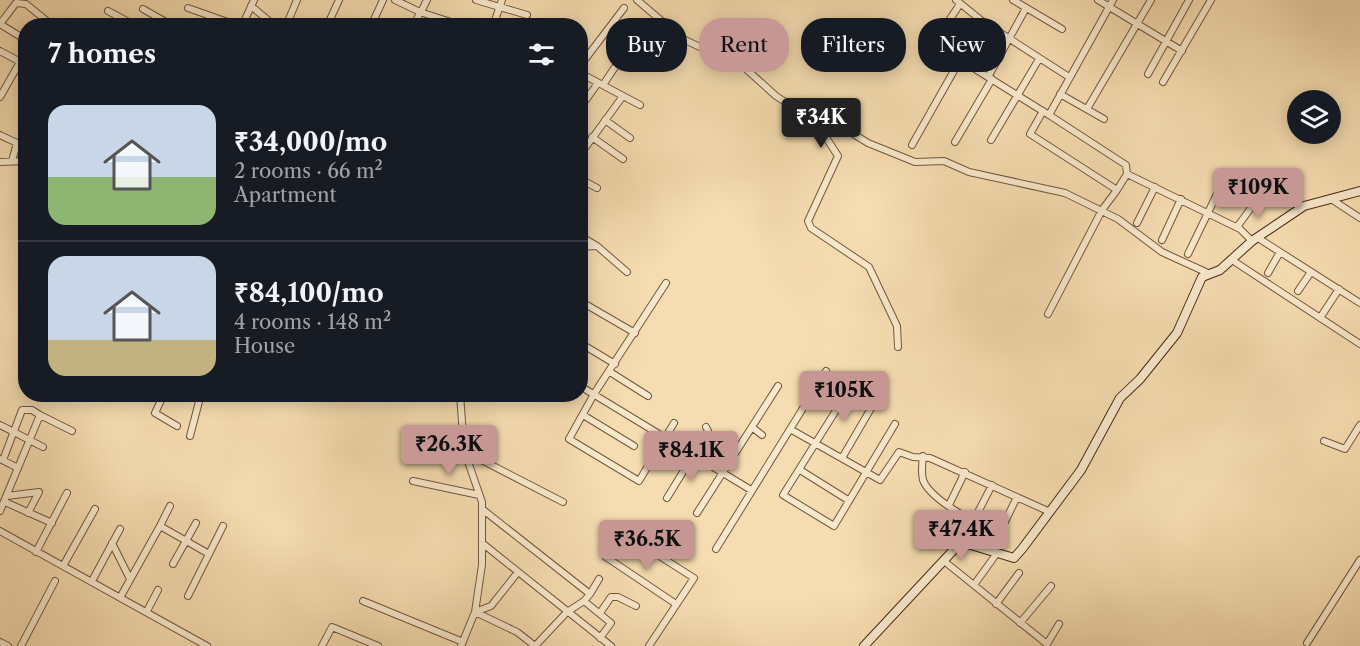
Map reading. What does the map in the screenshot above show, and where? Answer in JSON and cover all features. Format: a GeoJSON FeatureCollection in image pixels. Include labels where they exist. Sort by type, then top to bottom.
{"type":"FeatureCollection","features":[{"type":"Feature","properties":{"kind":"street"},"geometry":{"type":"LineString","coordinates":[[289,18],[297,0]]}},
{"type":"Feature","properties":{"kind":"street"},"geometry":{"type":"LineString","coordinates":[[331,18],[339,0]]}},
{"type":"Feature","properties":{"kind":"street"},"geometry":{"type":"LineString","coordinates":[[375,18],[383,0]]}},
{"type":"Feature","properties":{"kind":"street"},"geometry":{"type":"LineString","coordinates":[[395,0],[439,18]]}},
{"type":"Feature","properties":{"kind":"street"},"geometry":{"type":"LineString","coordinates":[[418,18],[426,0]]}},
{"type":"Feature","properties":{"kind":"street"},"geometry":{"type":"LineString","coordinates":[[476,0],[527,15]]}},
{"type":"Feature","properties":{"kind":"street"},"geometry":{"type":"LineString","coordinates":[[496,18],[502,0]]}},
{"type":"Feature","properties":{"kind":"street"},"geometry":{"type":"LineString","coordinates":[[637,0],[683,39],[746,69],[776,96],[816,122],[826,134],[838,156],[808,221],[812,228],[869,267],[897,326],[898,347]]}},
{"type":"Feature","properties":{"kind":"street"},"geometry":{"type":"LineString","coordinates":[[1098,0],[1111,3],[1166,43],[1182,51]]}},
{"type":"Feature","properties":{"kind":"street"},"geometry":{"type":"LineString","coordinates":[[1087,109],[1151,0]]}},
{"type":"Feature","properties":{"kind":"street"},"geometry":{"type":"LineString","coordinates":[[1148,74],[1189,0]]}},
{"type":"Feature","properties":{"kind":"street"},"geometry":{"type":"LineString","coordinates":[[1163,82],[1211,0]]}},
{"type":"Feature","properties":{"kind":"street"},"geometry":{"type":"LineString","coordinates":[[1016,1],[1062,29]]}},
{"type":"Feature","properties":{"kind":"street"},"geometry":{"type":"LineString","coordinates":[[947,18],[958,2],[978,18]]}},
{"type":"Feature","properties":{"kind":"street"},"geometry":{"type":"LineString","coordinates":[[18,35],[0,24],[16,3],[26,4],[43,18]]}},
{"type":"Feature","properties":{"kind":"street"},"geometry":{"type":"LineString","coordinates":[[244,18],[252,3],[267,18]]}},
{"type":"Feature","properties":{"kind":"street"},"geometry":{"type":"LineString","coordinates":[[1111,3],[1060,94],[1030,134],[1117,189]]}},
{"type":"Feature","properties":{"kind":"street"},"geometry":{"type":"LineString","coordinates":[[188,8],[217,18]]}},
{"type":"Feature","properties":{"kind":"street"},"geometry":{"type":"LineString","coordinates":[[588,55],[624,8]]}},
{"type":"Feature","properties":{"kind":"street"},"geometry":{"type":"LineString","coordinates":[[955,142],[1026,8]]}},
{"type":"Feature","properties":{"kind":"street"},"geometry":{"type":"LineString","coordinates":[[143,9],[159,18]]}},
{"type":"Feature","properties":{"kind":"street"},"geometry":{"type":"LineString","coordinates":[[108,11],[121,18]]}},
{"type":"Feature","properties":{"kind":"street"},"geometry":{"type":"LineString","coordinates":[[1006,37],[1069,77]]}},
{"type":"Feature","properties":{"kind":"street"},"geometry":{"type":"LineString","coordinates":[[0,51],[18,61]]}},
{"type":"Feature","properties":{"kind":"street"},"geometry":{"type":"LineString","coordinates":[[991,140],[1039,59]]}},
{"type":"Feature","properties":{"kind":"street"},"geometry":{"type":"LineString","coordinates":[[0,97],[18,71]]}},
{"type":"Feature","properties":{"kind":"street"},"geometry":{"type":"LineString","coordinates":[[588,99],[610,72]]}},
{"type":"Feature","properties":{"kind":"street"},"geometry":{"type":"LineString","coordinates":[[912,145],[951,72]]}},
{"type":"Feature","properties":{"kind":"street"},"geometry":{"type":"LineString","coordinates":[[981,72],[1126,165],[1127,174],[1102,210],[1048,314]]}},
{"type":"Feature","properties":{"kind":"street"},"geometry":{"type":"LineString","coordinates":[[588,77],[640,105]]}},
{"type":"Feature","properties":{"kind":"street"},"geometry":{"type":"LineString","coordinates":[[1060,94],[1104,119]]}},
{"type":"Feature","properties":{"kind":"street"},"geometry":{"type":"LineString","coordinates":[[588,143],[623,96]]}},
{"type":"Feature","properties":{"kind":"street"},"geometry":{"type":"LineString","coordinates":[[605,120],[630,138]]}},
{"type":"Feature","properties":{"kind":"street"},"geometry":{"type":"LineString","coordinates":[[839,125],[868,143],[915,162],[944,161],[969,172],[1065,193],[1102,210],[1162,252],[1210,274]]}},
{"type":"Feature","properties":{"kind":"street"},"geometry":{"type":"LineString","coordinates":[[0,135],[17,142],[12,161]]}},
{"type":"Feature","properties":{"kind":"street"},"geometry":{"type":"LineString","coordinates":[[592,137],[623,159]]}},
{"type":"Feature","properties":{"kind":"street"},"geometry":{"type":"LineString","coordinates":[[0,169],[1,162],[18,161]]}},
{"type":"Feature","properties":{"kind":"street"},"geometry":{"type":"LineString","coordinates":[[1127,174],[1237,227],[1360,303]]}},
{"type":"Feature","properties":{"kind":"street"},"geometry":{"type":"LineString","coordinates":[[588,183],[597,188]]}},
{"type":"Feature","properties":{"kind":"street"},"geometry":{"type":"LineString","coordinates":[[1137,223],[1155,187]]}},
{"type":"Feature","properties":{"kind":"street"},"geometry":{"type":"LineString","coordinates":[[864,646],[961,542],[1014,558],[1081,470],[1120,398],[1140,379],[1177,333],[1202,277],[1232,260],[1255,239],[1304,206],[1360,191]]}},
{"type":"Feature","properties":{"kind":"street"},"geometry":{"type":"LineString","coordinates":[[1188,254],[1218,192]]}},
{"type":"Feature","properties":{"kind":"street"},"geometry":{"type":"LineString","coordinates":[[1237,227],[1259,197]]}},
{"type":"Feature","properties":{"kind":"street"},"geometry":{"type":"LineString","coordinates":[[1162,240],[1181,199]]}},
{"type":"Feature","properties":{"kind":"street"},"geometry":{"type":"LineString","coordinates":[[1331,199],[1360,218]]}},
{"type":"Feature","properties":{"kind":"street"},"geometry":{"type":"LineString","coordinates":[[588,241],[627,272]]}},
{"type":"Feature","properties":{"kind":"street"},"geometry":{"type":"LineString","coordinates":[[588,247],[597,246]]}},
{"type":"Feature","properties":{"kind":"street"},"geometry":{"type":"LineString","coordinates":[[1268,273],[1280,252]]}},
{"type":"Feature","properties":{"kind":"street"},"geometry":{"type":"LineString","coordinates":[[1232,260],[1360,344]]}},
{"type":"Feature","properties":{"kind":"street"},"geometry":{"type":"LineString","coordinates":[[1298,291],[1311,272]]}},
{"type":"Feature","properties":{"kind":"street"},"geometry":{"type":"LineString","coordinates":[[666,283],[594,394],[569,439],[639,481],[675,423]]}},
{"type":"Feature","properties":{"kind":"street"},"geometry":{"type":"LineString","coordinates":[[1320,318],[1339,290]]}},
{"type":"Feature","properties":{"kind":"street"},"geometry":{"type":"LineString","coordinates":[[588,306],[635,333]]}},
{"type":"Feature","properties":{"kind":"street"},"geometry":{"type":"LineString","coordinates":[[588,348],[615,364]]}},
{"type":"Feature","properties":{"kind":"street"},"geometry":{"type":"LineString","coordinates":[[716,549],[826,371]]}},
{"type":"Feature","properties":{"kind":"street"},"geometry":{"type":"LineString","coordinates":[[610,372],[648,396]]}},
{"type":"Feature","properties":{"kind":"street"},"geometry":{"type":"LineString","coordinates":[[697,513],[778,386]]}},
{"type":"Feature","properties":{"kind":"street"},"geometry":{"type":"LineString","coordinates":[[850,388],[783,495],[815,517],[834,526],[895,424]]}},
{"type":"Feature","properties":{"kind":"street"},"geometry":{"type":"LineString","coordinates":[[588,391],[752,490]]}},
{"type":"Feature","properties":{"kind":"street"},"geometry":{"type":"LineString","coordinates":[[160,402],[154,413],[177,426]]}},
{"type":"Feature","properties":{"kind":"street"},"geometry":{"type":"LineString","coordinates":[[190,436],[199,402]]}},
{"type":"Feature","properties":{"kind":"street"},"geometry":{"type":"LineString","coordinates":[[363,602],[462,644],[475,612],[482,543],[482,509],[464,450],[461,402]]}},
{"type":"Feature","properties":{"kind":"street"},"geometry":{"type":"LineString","coordinates":[[842,458],[873,405]]}},
{"type":"Feature","properties":{"kind":"street"},"geometry":{"type":"LineString","coordinates":[[18,468],[2,460],[22,410],[32,410],[72,431]]}},
{"type":"Feature","properties":{"kind":"street"},"geometry":{"type":"LineString","coordinates":[[0,511],[40,415]]}},
{"type":"Feature","properties":{"kind":"street"},"geometry":{"type":"LineString","coordinates":[[582,416],[634,447]]}},
{"type":"Feature","properties":{"kind":"street"},"geometry":{"type":"LineString","coordinates":[[0,425],[43,447]]}},
{"type":"Feature","properties":{"kind":"street"},"geometry":{"type":"LineString","coordinates":[[1324,441],[1345,449],[1360,425]]}},
{"type":"Feature","properties":{"kind":"street"},"geometry":{"type":"LineString","coordinates":[[668,498],[708,431],[706,427]]}},
{"type":"Feature","properties":{"kind":"street"},"geometry":{"type":"LineString","coordinates":[[753,428],[762,435]]}},
{"type":"Feature","properties":{"kind":"street"},"geometry":{"type":"LineString","coordinates":[[790,429],[880,480],[899,452],[913,457],[923,456],[965,472],[1050,512]]}},
{"type":"Feature","properties":{"kind":"street"},"geometry":{"type":"LineString","coordinates":[[464,450],[563,502]]}},
{"type":"Feature","properties":{"kind":"street"},"geometry":{"type":"LineString","coordinates":[[923,456],[923,480],[929,490],[973,522],[999,534],[1017,497]]}},
{"type":"Feature","properties":{"kind":"street"},"geometry":{"type":"LineString","coordinates":[[800,471],[848,500]]}},
{"type":"Feature","properties":{"kind":"street"},"geometry":{"type":"LineString","coordinates":[[949,505],[965,472]]}},
{"type":"Feature","properties":{"kind":"street"},"geometry":{"type":"LineString","coordinates":[[413,481],[479,495]]}},
{"type":"Feature","properties":{"kind":"street"},"geometry":{"type":"LineString","coordinates":[[973,522],[992,485]]}},
{"type":"Feature","properties":{"kind":"street"},"geometry":{"type":"LineString","coordinates":[[6,499],[39,492],[28,513]]}},
{"type":"Feature","properties":{"kind":"street"},"geometry":{"type":"LineString","coordinates":[[36,552],[67,493]]}},
{"type":"Feature","properties":{"kind":"street"},"geometry":{"type":"LineString","coordinates":[[6,499],[28,513],[52,523]]}},
{"type":"Feature","properties":{"kind":"street"},"geometry":{"type":"LineString","coordinates":[[121,596],[170,507]]}},
{"type":"Feature","properties":{"kind":"street"},"geometry":{"type":"LineString","coordinates":[[63,566],[95,509]]}},
{"type":"Feature","properties":{"kind":"street"},"geometry":{"type":"LineString","coordinates":[[482,509],[590,594]]}},
{"type":"Feature","properties":{"kind":"street"},"geometry":{"type":"LineString","coordinates":[[172,564],[196,523]]}},
{"type":"Feature","properties":{"kind":"street"},"geometry":{"type":"LineString","coordinates":[[160,526],[209,554]]}},
{"type":"Feature","properties":{"kind":"street"},"geometry":{"type":"LineString","coordinates":[[188,596],[223,526]]}},
{"type":"Feature","properties":{"kind":"street"},"geometry":{"type":"LineString","coordinates":[[92,581],[120,529]]}},
{"type":"Feature","properties":{"kind":"street"},"geometry":{"type":"LineString","coordinates":[[617,529],[694,578],[650,646]]}},
{"type":"Feature","properties":{"kind":"street"},"geometry":{"type":"LineString","coordinates":[[0,531],[121,596],[207,646]]}},
{"type":"Feature","properties":{"kind":"street"},"geometry":{"type":"LineString","coordinates":[[112,543],[130,579]]}},
{"type":"Feature","properties":{"kind":"street"},"geometry":{"type":"LineString","coordinates":[[482,543],[611,646]]}},
{"type":"Feature","properties":{"kind":"street"},"geometry":{"type":"LineString","coordinates":[[974,585],[997,553]]}},
{"type":"Feature","properties":{"kind":"street"},"geometry":{"type":"LineString","coordinates":[[606,557],[676,604]]}},
{"type":"Feature","properties":{"kind":"street"},"geometry":{"type":"LineString","coordinates":[[1307,643],[1360,560]]}},
{"type":"Feature","properties":{"kind":"street"},"geometry":{"type":"LineString","coordinates":[[944,561],[1047,644],[1059,624]]}},
{"type":"Feature","properties":{"kind":"street"},"geometry":{"type":"LineString","coordinates":[[475,612],[491,606],[518,572]]}},
{"type":"Feature","properties":{"kind":"street"},"geometry":{"type":"LineString","coordinates":[[996,604],[1019,573]]}},
{"type":"Feature","properties":{"kind":"street"},"geometry":{"type":"LineString","coordinates":[[475,612],[517,632],[535,646],[567,612],[584,602],[599,579]]}},
{"type":"Feature","properties":{"kind":"street"},"geometry":{"type":"LineString","coordinates":[[21,646],[55,581]]}},
{"type":"Feature","properties":{"kind":"street"},"geometry":{"type":"LineString","coordinates":[[1020,623],[1051,586]]}},
{"type":"Feature","properties":{"kind":"street"},"geometry":{"type":"LineString","coordinates":[[147,611],[158,590]]}},
{"type":"Feature","properties":{"kind":"street"},"geometry":{"type":"LineString","coordinates":[[600,613],[611,597],[618,597],[636,606]]}},
{"type":"Feature","properties":{"kind":"street"},"geometry":{"type":"LineString","coordinates":[[584,602],[611,623],[600,638]]}},
{"type":"Feature","properties":{"kind":"street"},"geometry":{"type":"LineString","coordinates":[[322,646],[332,627],[378,646]]}},
{"type":"Feature","properties":{"kind":"street"},"geometry":{"type":"LineString","coordinates":[[0,642],[8,646]]}}]}
